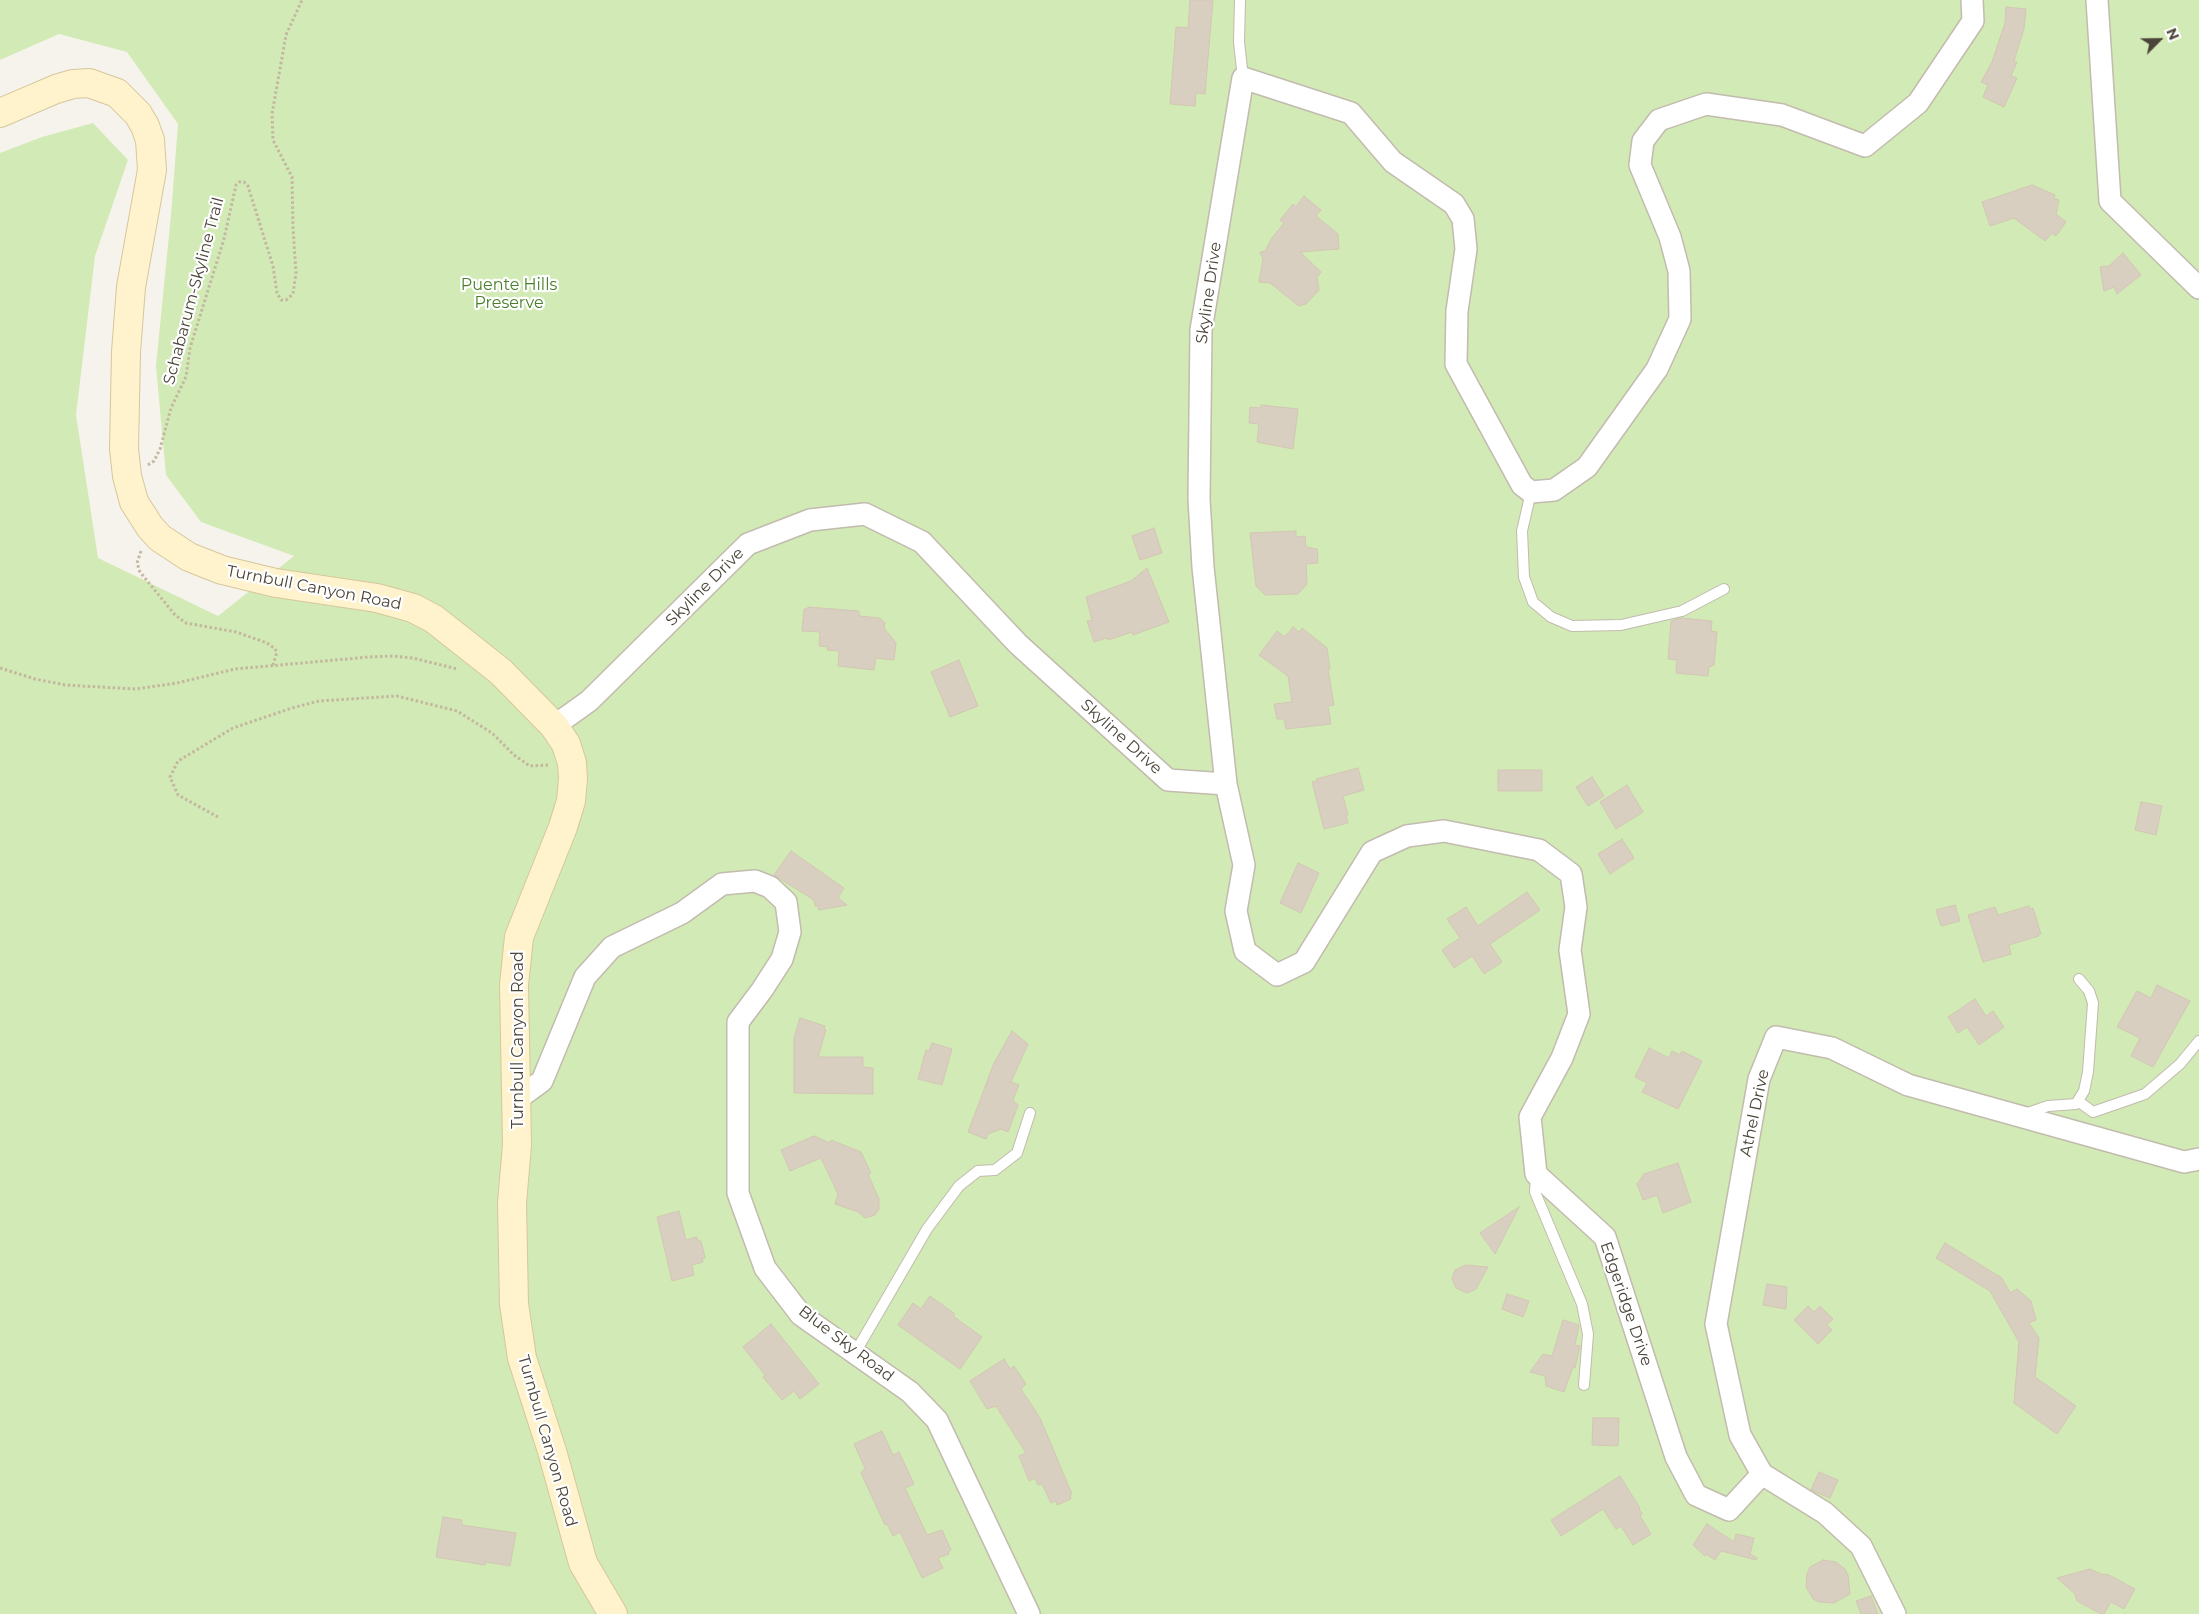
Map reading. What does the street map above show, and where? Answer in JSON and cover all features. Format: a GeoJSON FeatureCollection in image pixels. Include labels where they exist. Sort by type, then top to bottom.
{"type":"FeatureCollection","features":[{"type":"Feature","properties":{"kind":"street"},"geometry":{"type":"LineString","coordinates":[[1243,78],[1350,113],[1393,162],[1454,204],[1463,219],[1466,249],[1457,311],[1456,364],[1522,485],[1531,492],[1554,490],[1587,467],[1657,369],[1680,319],[1679,271],[1670,237],[1640,165],[1643,141],[1659,120],[1706,104],[1782,115],[1865,146],[1918,103],[1973,21],[1972,0]]}},
{"type":"Feature","properties":{"kind":"street"},"geometry":{"type":"LineString","coordinates":[[2097,0],[2110,201],[2199,288]]}},
{"type":"Feature","properties":{"kind":"street","name":"Skyline Drive"},"geometry":{"type":"LineString","coordinates":[[554,726],[589,701],[748,544],[810,520],[865,514],[922,542],[1018,644],[1168,780],[1226,784],[1199,499],[1200,330],[1243,78]]}},
{"type":"Feature","properties":{"kind":"street","name":"Turnbull Canyon Road"},"geometry":{"type":"LineString","coordinates":[[0,112],[56,89],[73,84],[89,83],[117,93],[138,114],[147,133],[152,156],[152,170],[131,287],[126,352],[124,449],[127,476],[134,502],[150,527],[160,538],[189,557],[243,576],[276,583],[377,598],[413,608],[434,619],[476,650],[554,726],[566,744],[572,763],[571,801],[563,827],[519,937],[514,985],[517,1145],[512,1203],[514,1304],[522,1358],[552,1451],[583,1564],[613,1614]]}},
{"type":"Feature","properties":{"kind":"street"},"geometry":{"type":"LineString","coordinates":[[1226,784],[1244,866],[1236,911],[1245,951],[1277,975],[1304,962],[1372,852],[1407,836],[1444,831],[1539,850],[1570,874],[1576,907],[1570,950],[1579,1014],[1562,1058],[1530,1117],[1536,1174]]}},
{"type":"Feature","properties":{"kind":"street","name":"Blue Sky Road"},"geometry":{"type":"LineString","coordinates":[[516,1100],[542,1081],[586,977],[612,947],[682,913],[722,884],[755,881],[770,887],[786,902],[790,932],[782,959],[738,1022],[738,1193],[765,1268],[801,1315],[910,1392],[937,1420],[1029,1614]]}},
{"type":"Feature","properties":{"kind":"street","name":"Athel Drive"},"geometry":{"type":"LineString","coordinates":[[1762,1474],[1740,1435],[1716,1324],[1759,1079],[1776,1037],[1832,1048],[1908,1085],[2184,1162],[2199,1159]]}},
{"type":"Feature","properties":{"kind":"street","name":"Edgeridge Drive"},"geometry":{"type":"LineString","coordinates":[[1536,1174],[1604,1237],[1676,1457],[1696,1495],[1729,1510],[1762,1474]]}},
{"type":"Feature","properties":{"kind":"street"},"geometry":{"type":"LineString","coordinates":[[1762,1474],[1826,1513],[1861,1546],[1895,1614]]}},
{"type":"Feature","properties":{"kind":"lane","name":"Skyline Drive"},"geometry":{"type":"LineString","coordinates":[[1240,1],[1239,42],[1243,78]]}},
{"type":"Feature","properties":{"kind":"lane"},"geometry":{"type":"LineString","coordinates":[[1531,492],[1522,531],[1524,577],[1533,602],[1551,617],[1572,626],[1621,625],[1682,610],[1724,589]]}},
{"type":"Feature","properties":{"kind":"lane"},"geometry":{"type":"LineString","coordinates":[[2019,1116],[2042,1108],[2070,1106],[2078,1101],[2084,1091],[2088,1072],[2092,1002],[2089,991],[2079,979]]}},
{"type":"Feature","properties":{"kind":"lane"},"geometry":{"type":"LineString","coordinates":[[2078,1101],[2093,1112],[2145,1094],[2180,1064],[2199,1041]]}},
{"type":"Feature","properties":{"kind":"lane"},"geometry":{"type":"LineString","coordinates":[[855,1353],[927,1229],[960,1186],[978,1170],[995,1170],[1017,1153],[1030,1113]]}},
{"type":"Feature","properties":{"kind":"lane"},"geometry":{"type":"LineString","coordinates":[[1536,1174],[1535,1192],[1582,1304],[1588,1334],[1584,1385]]}},
{"type":"Feature","properties":{"kind":"path","name":"Schabarum-Skyline Trail"},"geometry":{"type":"LineString","coordinates":[[127,476],[154,461],[160,449],[171,408],[186,377],[190,348],[217,264],[236,185],[239,182],[244,182],[248,186],[273,266],[277,293],[281,300],[286,300],[294,294],[296,273],[292,228],[292,177],[273,140],[272,114],[286,35],[302,0]]}},
{"type":"Feature","properties":{"kind":"path"},"geometry":{"type":"LineString","coordinates":[[142,548],[137,563],[140,572],[175,615],[186,623],[236,632],[267,643],[277,652],[273,665]]}},
{"type":"Feature","properties":{"kind":"path"},"geometry":{"type":"LineString","coordinates":[[0,668],[35,680],[65,685],[136,690],[177,683],[235,669],[393,656],[413,658],[464,672]]}},
{"type":"Feature","properties":{"kind":"path"},"geometry":{"type":"LineString","coordinates":[[218,817],[178,795],[170,777],[178,761],[233,728],[319,701],[397,696],[457,711],[492,733],[514,755],[530,766],[572,763]]}},
{"type":"Feature","properties":{"kind":"green space","name":"Puente Hills Preserve"},"geometry":{"type":"Polygon","coordinates":[[[0,0],[2199,0],[2199,1614],[0,1614],[0,153],[42,137],[93,123],[128,160],[95,256],[76,415],[98,558],[218,616],[294,556],[201,522],[166,475],[156,366],[178,124],[127,52],[59,34],[0,60],[0,0]]]}},
{"type":"Feature","properties":{"kind":"building"},"geometry":{"type":"Polygon","coordinates":[[[1190,0],[1213,0],[1205,94],[1196,93],[1195,106],[1170,104],[1176,27],[1188,28],[1190,0]]]}},
{"type":"Feature","properties":{"kind":"building"},"geometry":{"type":"Polygon","coordinates":[[[2006,7],[2026,9],[2024,29],[2014,61],[2017,62],[2011,76],[2017,78],[2004,107],[1983,97],[1988,85],[1981,82],[1992,62],[2005,23],[2006,7]]]}},
{"type":"Feature","properties":{"kind":"building"},"geometry":{"type":"Polygon","coordinates":[[[2032,185],[2055,195],[2054,199],[2059,200],[2056,214],[2066,222],[2056,236],[2052,233],[2045,241],[2014,218],[1990,226],[1982,202],[2032,185]]]}},
{"type":"Feature","properties":{"kind":"building"},"geometry":{"type":"Polygon","coordinates":[[[1304,196],[1321,210],[1316,216],[1338,234],[1339,249],[1300,252],[1321,272],[1317,277],[1319,290],[1306,304],[1299,306],[1270,283],[1259,282],[1263,259],[1260,252],[1265,251],[1272,238],[1284,223],[1280,220],[1293,204],[1296,207],[1304,196]]]}},
{"type":"Feature","properties":{"kind":"building"},"geometry":{"type":"Polygon","coordinates":[[[2123,253],[2141,275],[2117,294],[2114,287],[2104,291],[2100,267],[2109,266],[2123,253]]]}},
{"type":"Feature","properties":{"kind":"building"},"geometry":{"type":"Polygon","coordinates":[[[1261,405],[1298,409],[1293,449],[1257,442],[1259,424],[1249,423],[1250,407],[1261,408],[1261,405]]]}},
{"type":"Feature","properties":{"kind":"building"},"geometry":{"type":"Polygon","coordinates":[[[1154,528],[1162,553],[1140,560],[1132,536],[1154,528]]]}},
{"type":"Feature","properties":{"kind":"building"},"geometry":{"type":"Polygon","coordinates":[[[1296,531],[1296,537],[1305,536],[1306,547],[1317,549],[1318,563],[1306,564],[1307,584],[1298,594],[1265,595],[1256,586],[1250,533],[1296,531]]]}},
{"type":"Feature","properties":{"kind":"building"},"geometry":{"type":"Polygon","coordinates":[[[1147,568],[1169,622],[1133,635],[1132,632],[1108,640],[1107,638],[1094,642],[1087,621],[1092,620],[1086,597],[1131,581],[1147,568]]]}},
{"type":"Feature","properties":{"kind":"building"},"geometry":{"type":"Polygon","coordinates":[[[808,607],[859,611],[859,616],[880,618],[885,623],[884,628],[896,643],[894,660],[876,658],[874,670],[838,666],[839,651],[827,650],[828,647],[819,646],[820,632],[802,631],[804,609],[808,609],[808,607]]]}},
{"type":"Feature","properties":{"kind":"building"},"geometry":{"type":"Polygon","coordinates":[[[1681,618],[1712,621],[1711,631],[1717,632],[1714,665],[1709,667],[1708,676],[1676,673],[1677,660],[1668,659],[1671,621],[1681,618]]]}},
{"type":"Feature","properties":{"kind":"building"},"geometry":{"type":"Polygon","coordinates":[[[1293,627],[1299,632],[1302,628],[1327,648],[1330,669],[1328,669],[1334,705],[1328,706],[1331,724],[1286,729],[1284,719],[1277,719],[1274,704],[1292,702],[1288,676],[1259,655],[1277,631],[1285,637],[1293,627]]]}},
{"type":"Feature","properties":{"kind":"building"},"geometry":{"type":"Polygon","coordinates":[[[959,660],[978,706],[950,717],[931,672],[959,660]]]}},
{"type":"Feature","properties":{"kind":"building"},"geometry":{"type":"Polygon","coordinates":[[[1358,768],[1364,790],[1343,796],[1348,823],[1324,829],[1312,782],[1317,781],[1316,779],[1358,768]]]}},
{"type":"Feature","properties":{"kind":"building"},"geometry":{"type":"Polygon","coordinates":[[[1498,770],[1542,770],[1542,791],[1498,791],[1498,770]]]}},
{"type":"Feature","properties":{"kind":"building"},"geometry":{"type":"Polygon","coordinates":[[[1592,777],[1604,796],[1588,806],[1576,787],[1592,777]]]}},
{"type":"Feature","properties":{"kind":"building"},"geometry":{"type":"Polygon","coordinates":[[[1627,785],[1643,812],[1616,829],[1600,802],[1627,785]]]}},
{"type":"Feature","properties":{"kind":"building"},"geometry":{"type":"Polygon","coordinates":[[[2141,802],[2162,806],[2156,835],[2135,830],[2141,802]]]}},
{"type":"Feature","properties":{"kind":"building"},"geometry":{"type":"Polygon","coordinates":[[[1622,839],[1634,858],[1610,874],[1598,854],[1622,839]]]}},
{"type":"Feature","properties":{"kind":"building"},"geometry":{"type":"Polygon","coordinates":[[[791,851],[844,888],[838,898],[847,905],[819,910],[818,906],[815,906],[814,900],[774,875],[791,851]]]}},
{"type":"Feature","properties":{"kind":"building"},"geometry":{"type":"Polygon","coordinates":[[[1298,863],[1319,873],[1301,913],[1280,903],[1298,863]]]}},
{"type":"Feature","properties":{"kind":"building"},"geometry":{"type":"Polygon","coordinates":[[[1527,892],[1540,910],[1490,944],[1502,962],[1484,974],[1472,956],[1454,968],[1442,950],[1460,938],[1447,919],[1466,907],[1478,926],[1527,892]]]}},
{"type":"Feature","properties":{"kind":"building"},"geometry":{"type":"Polygon","coordinates":[[[1955,905],[1960,921],[1941,926],[1936,910],[1955,905]]]}},
{"type":"Feature","properties":{"kind":"building"},"geometry":{"type":"Polygon","coordinates":[[[2029,906],[2030,909],[2033,908],[2041,934],[2009,945],[2011,954],[1983,962],[1968,915],[1995,907],[1998,915],[2029,906]]]}},
{"type":"Feature","properties":{"kind":"building"},"geometry":{"type":"Polygon","coordinates":[[[2157,985],[2190,1001],[2153,1067],[2131,1056],[2140,1038],[2117,1027],[2137,991],[2151,998],[2157,985]]]}},
{"type":"Feature","properties":{"kind":"building"},"geometry":{"type":"Polygon","coordinates":[[[1975,999],[1986,1016],[1993,1011],[2004,1027],[1979,1045],[1967,1027],[1958,1033],[1948,1017],[1975,999]]]}},
{"type":"Feature","properties":{"kind":"building"},"geometry":{"type":"Polygon","coordinates":[[[800,1018],[825,1026],[824,1029],[826,1030],[818,1057],[863,1057],[863,1067],[873,1068],[873,1094],[794,1093],[794,1038],[800,1018]]]}},
{"type":"Feature","properties":{"kind":"building"},"geometry":{"type":"Polygon","coordinates":[[[1012,1031],[1028,1044],[1011,1082],[1019,1085],[1013,1100],[1018,1105],[1008,1132],[1001,1129],[988,1134],[986,1139],[968,1132],[994,1063],[1012,1031]]]}},
{"type":"Feature","properties":{"kind":"building"},"geometry":{"type":"Polygon","coordinates":[[[932,1043],[952,1049],[942,1085],[918,1079],[926,1050],[929,1051],[932,1043]]]}},
{"type":"Feature","properties":{"kind":"building"},"geometry":{"type":"Polygon","coordinates":[[[1649,1048],[1669,1058],[1672,1051],[1680,1055],[1682,1051],[1702,1061],[1678,1109],[1642,1092],[1647,1083],[1635,1077],[1649,1048]]]}},
{"type":"Feature","properties":{"kind":"building"},"geometry":{"type":"Polygon","coordinates":[[[814,1136],[830,1143],[831,1140],[861,1152],[871,1173],[868,1174],[879,1199],[879,1209],[875,1215],[865,1218],[858,1212],[835,1204],[838,1194],[821,1158],[790,1171],[781,1150],[814,1136]]]}},
{"type":"Feature","properties":{"kind":"building"},"geometry":{"type":"Polygon","coordinates":[[[1678,1163],[1691,1202],[1663,1213],[1657,1195],[1643,1200],[1637,1184],[1644,1174],[1678,1163]]]}},
{"type":"Feature","properties":{"kind":"building"},"geometry":{"type":"Polygon","coordinates":[[[1519,1207],[1495,1254],[1480,1233],[1519,1207]]]}},
{"type":"Feature","properties":{"kind":"building"},"geometry":{"type":"Polygon","coordinates":[[[679,1211],[686,1240],[697,1237],[698,1241],[701,1241],[705,1258],[702,1259],[703,1262],[692,1265],[694,1275],[672,1281],[657,1217],[679,1211]]]}},
{"type":"Feature","properties":{"kind":"building"},"geometry":{"type":"Polygon","coordinates":[[[1945,1243],[2002,1278],[2010,1293],[2017,1289],[2031,1301],[2036,1320],[2029,1323],[2039,1338],[2035,1377],[2076,1406],[2057,1434],[2014,1403],[2019,1342],[1990,1291],[1936,1258],[1945,1243]]]}},
{"type":"Feature","properties":{"kind":"building"},"geometry":{"type":"Polygon","coordinates":[[[1466,1265],[1488,1267],[1476,1289],[1467,1293],[1456,1288],[1452,1279],[1455,1270],[1466,1265]]]}},
{"type":"Feature","properties":{"kind":"building"},"geometry":{"type":"Polygon","coordinates":[[[1767,1284],[1787,1287],[1786,1309],[1763,1305],[1767,1284]]]}},
{"type":"Feature","properties":{"kind":"building"},"geometry":{"type":"Polygon","coordinates":[[[1507,1294],[1529,1301],[1523,1317],[1502,1309],[1507,1294]]]}},
{"type":"Feature","properties":{"kind":"building"},"geometry":{"type":"Polygon","coordinates":[[[930,1296],[982,1337],[960,1369],[898,1325],[913,1303],[921,1309],[930,1296]]]}},
{"type":"Feature","properties":{"kind":"building"},"geometry":{"type":"Polygon","coordinates":[[[1808,1306],[1814,1312],[1820,1306],[1833,1319],[1827,1325],[1832,1330],[1818,1344],[1794,1320],[1808,1306]]]}},
{"type":"Feature","properties":{"kind":"building"},"geometry":{"type":"Polygon","coordinates":[[[1563,1320],[1579,1325],[1575,1345],[1580,1346],[1575,1368],[1573,1367],[1564,1392],[1546,1386],[1545,1376],[1530,1372],[1543,1354],[1552,1356],[1563,1320]]]}},
{"type":"Feature","properties":{"kind":"building"},"geometry":{"type":"Polygon","coordinates":[[[771,1324],[819,1384],[800,1399],[794,1391],[782,1400],[763,1377],[765,1375],[743,1347],[771,1324]]]}},
{"type":"Feature","properties":{"kind":"building"},"geometry":{"type":"Polygon","coordinates":[[[1004,1359],[1010,1369],[1014,1366],[1026,1384],[1021,1389],[1040,1418],[1072,1494],[1070,1495],[1071,1499],[1057,1505],[1056,1501],[1051,1503],[1042,1484],[1038,1485],[1035,1478],[1029,1481],[1019,1456],[1026,1453],[996,1406],[987,1409],[970,1381],[1004,1359]]]}},
{"type":"Feature","properties":{"kind":"building"},"geometry":{"type":"Polygon","coordinates":[[[1593,1418],[1619,1418],[1618,1446],[1592,1445],[1593,1418]]]}},
{"type":"Feature","properties":{"kind":"building"},"geometry":{"type":"Polygon","coordinates":[[[882,1431],[893,1455],[899,1452],[914,1484],[905,1488],[927,1535],[942,1530],[951,1550],[948,1552],[949,1554],[938,1558],[943,1568],[922,1578],[900,1532],[893,1536],[887,1524],[885,1525],[861,1473],[865,1468],[854,1444],[882,1431]]]}},
{"type":"Feature","properties":{"kind":"building"},"geometry":{"type":"Polygon","coordinates":[[[1819,1472],[1838,1480],[1830,1498],[1811,1490],[1819,1472]]]}},
{"type":"Feature","properties":{"kind":"building"},"geometry":{"type":"Polygon","coordinates":[[[1620,1476],[1640,1508],[1642,1514],[1640,1516],[1651,1534],[1633,1545],[1621,1526],[1616,1529],[1603,1509],[1561,1536],[1551,1520],[1620,1476]]]}},
{"type":"Feature","properties":{"kind":"building"},"geometry":{"type":"Polygon","coordinates":[[[443,1517],[462,1520],[462,1525],[516,1533],[510,1566],[486,1562],[485,1565],[436,1557],[443,1517]]]}},
{"type":"Feature","properties":{"kind":"building"},"geometry":{"type":"Polygon","coordinates":[[[1707,1524],[1734,1542],[1736,1534],[1754,1538],[1750,1554],[1757,1558],[1756,1560],[1721,1551],[1715,1560],[1706,1554],[1705,1556],[1693,1545],[1707,1524]]]}},
{"type":"Feature","properties":{"kind":"building"},"geometry":{"type":"Polygon","coordinates":[[[1823,1560],[1836,1562],[1845,1569],[1848,1575],[1850,1594],[1834,1603],[1819,1602],[1813,1599],[1806,1587],[1807,1574],[1810,1567],[1823,1560]]]}},
{"type":"Feature","properties":{"kind":"building"},"geometry":{"type":"Polygon","coordinates":[[[2090,1569],[2103,1575],[2109,1575],[2135,1589],[2124,1609],[2111,1602],[2104,1614],[2101,1614],[2077,1601],[2075,1594],[2057,1578],[2090,1569]]]}},
{"type":"Feature","properties":{"kind":"building"},"geometry":{"type":"Polygon","coordinates":[[[1871,1596],[1878,1614],[1861,1614],[1856,1601],[1871,1596]]]}}]}
